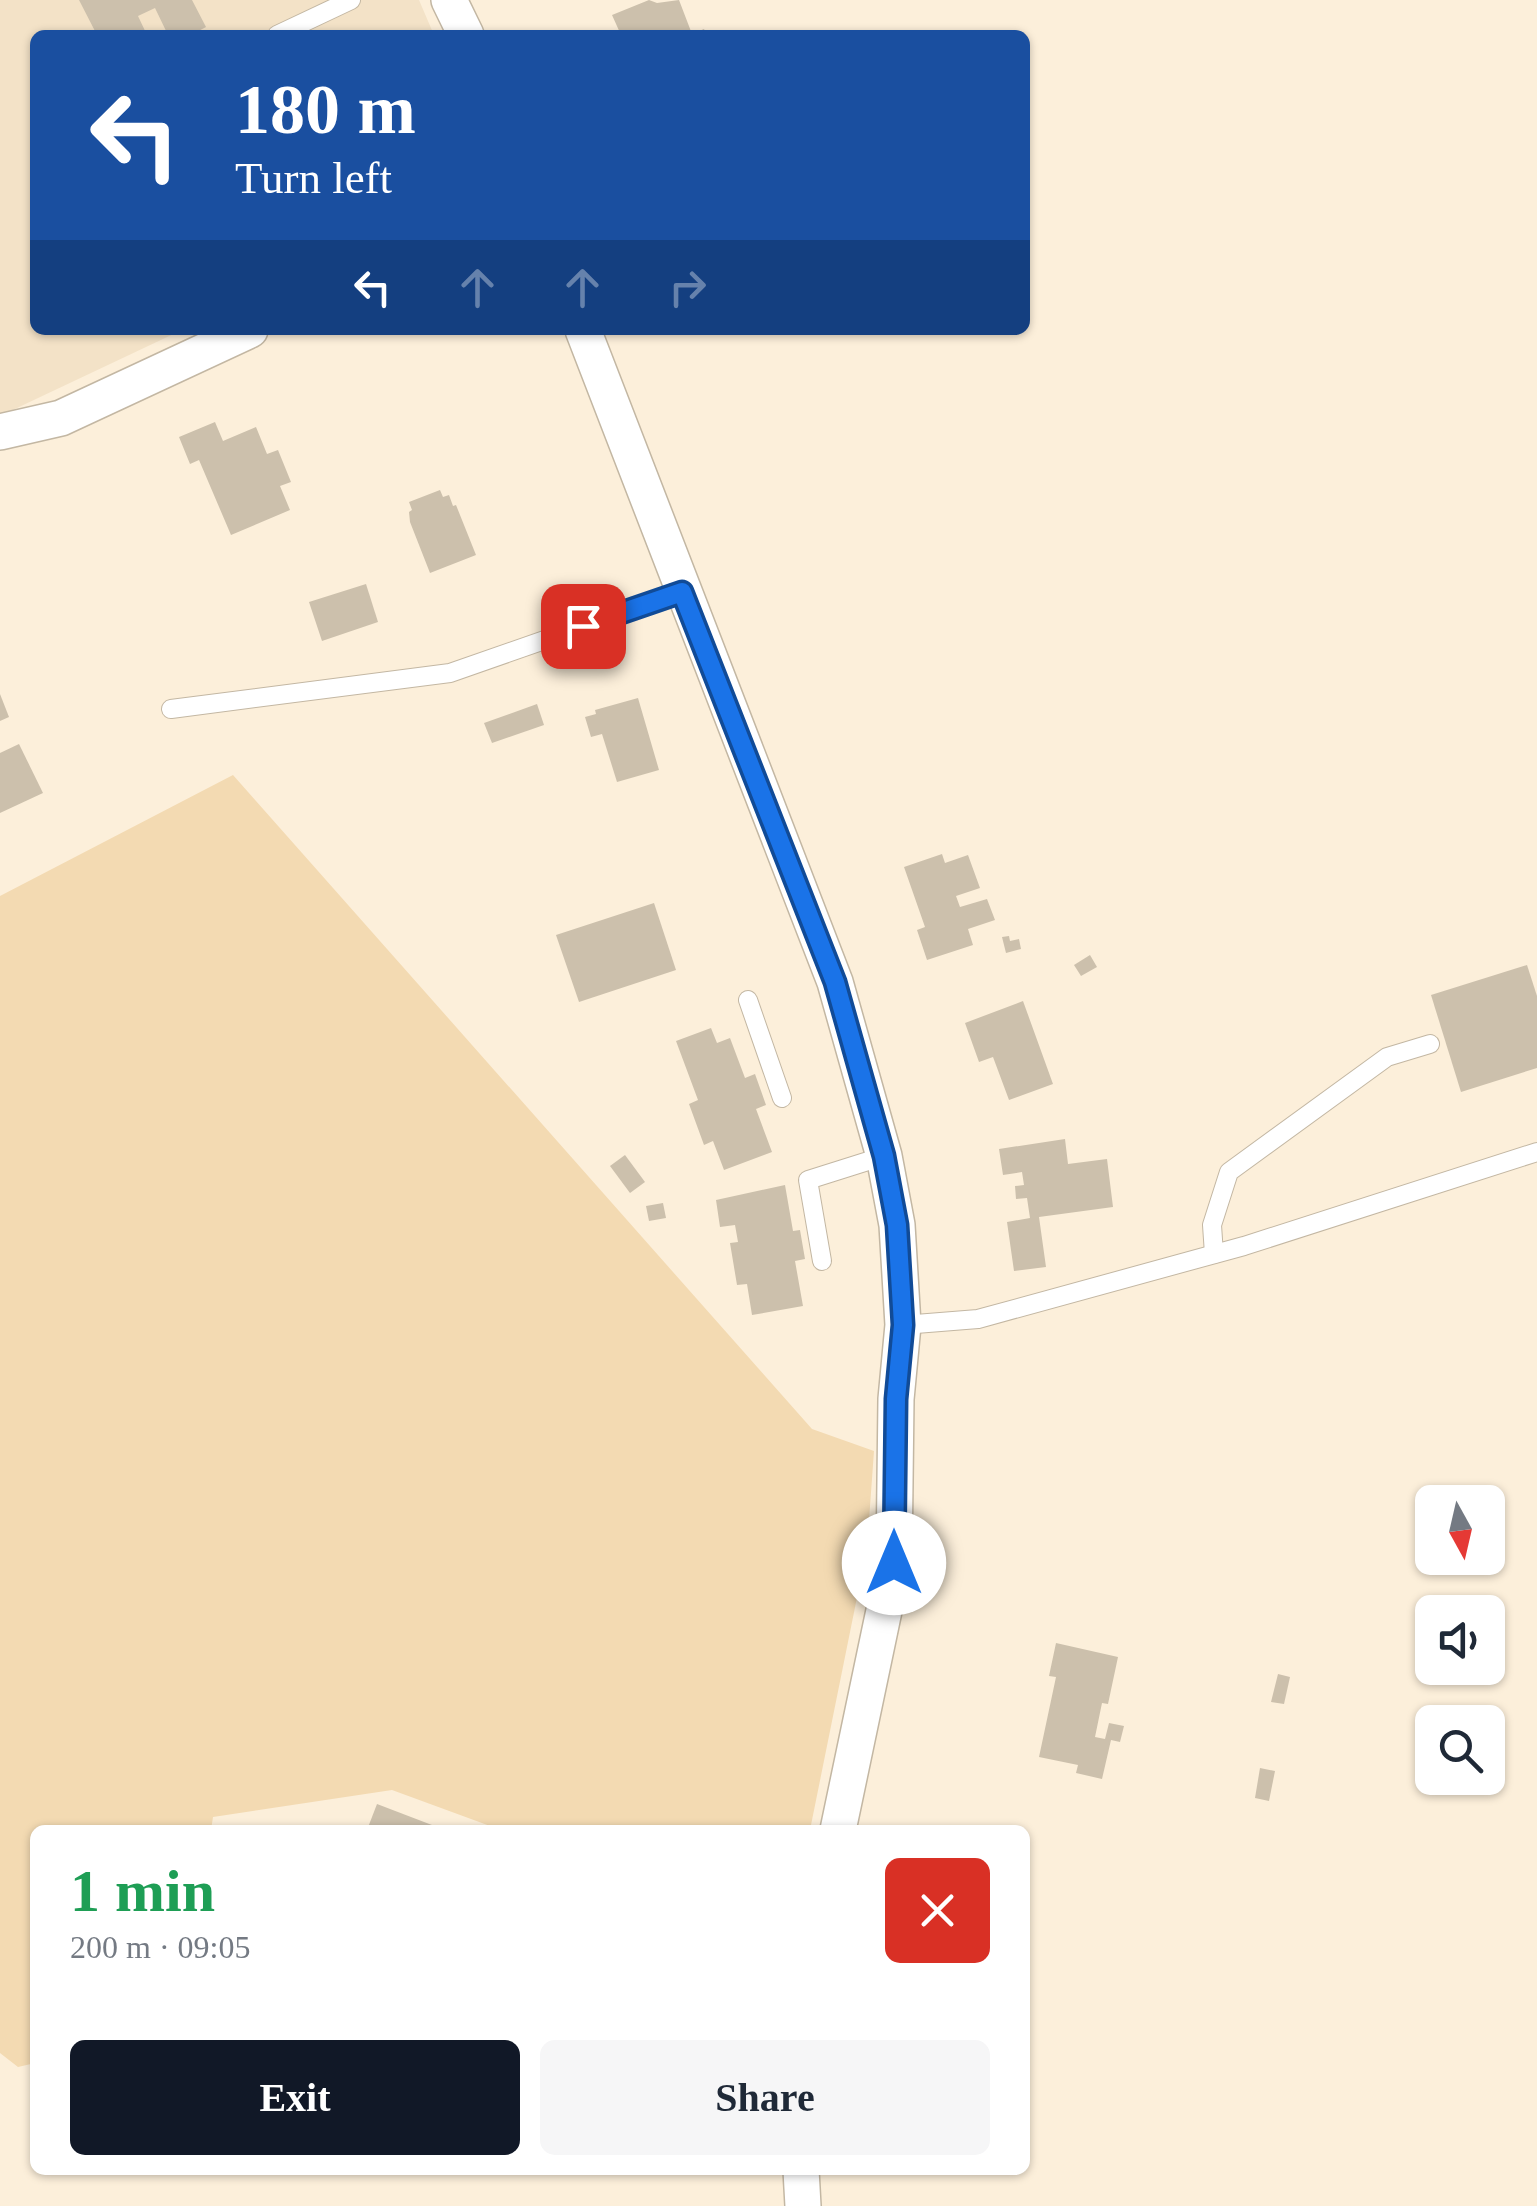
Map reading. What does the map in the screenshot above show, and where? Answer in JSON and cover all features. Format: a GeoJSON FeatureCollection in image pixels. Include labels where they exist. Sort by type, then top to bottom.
{"type":"FeatureCollection","features":[{"type":"Feature","properties":{"kind":"street"},"geometry":{"type":"LineString","coordinates":[[450,0],[464,30]]}},
{"type":"Feature","properties":{"kind":"street"},"geometry":{"type":"LineString","coordinates":[[0,432],[61,418],[239,335]]}},
{"type":"Feature","properties":{"kind":"street"},"geometry":{"type":"LineString","coordinates":[[586,338],[835,982],[884,1156],[897,1225],[903,1325],[896,1399],[894,1563],[839,1825]]}},
{"type":"Feature","properties":{"kind":"street"},"geometry":{"type":"LineString","coordinates":[[802,2175],[804,2206]]}},
{"type":"Feature","properties":{"kind":"lane"},"geometry":{"type":"LineString","coordinates":[[288,30],[352,0]]}},
{"type":"Feature","properties":{"kind":"lane"},"geometry":{"type":"LineString","coordinates":[[172,709],[450,673],[682,592]]}},
{"type":"Feature","properties":{"kind":"lane"},"geometry":{"type":"LineString","coordinates":[[748,1000],[782,1098]]}},
{"type":"Feature","properties":{"kind":"lane"},"geometry":{"type":"LineString","coordinates":[[1214,1254],[1212,1225],[1229,1172],[1387,1056],[1430,1044]]}},
{"type":"Feature","properties":{"kind":"lane"},"geometry":{"type":"LineString","coordinates":[[903,1325],[978,1320],[1214,1254],[1537,1152]]}},
{"type":"Feature","properties":{"kind":"lane"},"geometry":{"type":"LineString","coordinates":[[822,1261],[808,1180],[884,1156]]}},
{"type":"Feature","properties":{"kind":"shaded area"},"geometry":{"type":"Polygon","coordinates":[[[0,0],[419,0],[432,30],[30,30],[30,335],[171,335],[0,416],[0,0]]]}},
{"type":"Feature","properties":{"kind":"shaded area"},"geometry":{"type":"Polygon","coordinates":[[[233,775],[812,1429],[874,1451],[867,1548],[811,1825],[487,1825],[392,1790],[213,1817],[212,1825],[30,1825],[30,2064],[18,2067],[0,2053],[0,896],[233,775]]]}},
{"type":"Feature","properties":{"kind":"building"},"geometry":{"type":"Polygon","coordinates":[[[79,0],[192,0],[206,27],[166,30],[155,8],[138,16],[145,30],[94,30],[79,0]]]}},
{"type":"Feature","properties":{"kind":"building"},"geometry":{"type":"Polygon","coordinates":[[[649,0],[679,0],[690,30],[619,30],[612,15],[649,0]]]}},
{"type":"Feature","properties":{"kind":"building"},"geometry":{"type":"Polygon","coordinates":[[[215,422],[223,441],[256,427],[267,454],[278,450],[291,482],[280,486],[290,510],[231,535],[199,460],[190,464],[179,437],[215,422]]]}},
{"type":"Feature","properties":{"kind":"building"},"geometry":{"type":"Polygon","coordinates":[[[440,490],[443,497],[449,495],[453,506],[456,505],[476,555],[430,573],[410,522],[409,502],[440,490]]]}},
{"type":"Feature","properties":{"kind":"building"},"geometry":{"type":"Polygon","coordinates":[[[366,584],[378,622],[322,641],[309,602],[366,584]]]}},
{"type":"Feature","properties":{"kind":"building"},"geometry":{"type":"Polygon","coordinates":[[[0,694],[9,717],[0,721],[0,694]]]}},
{"type":"Feature","properties":{"kind":"building"},"geometry":{"type":"Polygon","coordinates":[[[638,698],[659,770],[617,782],[602,734],[591,737],[585,717],[596,714],[595,710],[638,698]]]}},
{"type":"Feature","properties":{"kind":"building"},"geometry":{"type":"Polygon","coordinates":[[[537,704],[544,725],[492,743],[484,723],[537,704]]]}},
{"type":"Feature","properties":{"kind":"building"},"geometry":{"type":"Polygon","coordinates":[[[19,744],[43,793],[0,813],[0,753],[19,744]]]}},
{"type":"Feature","properties":{"kind":"building"},"geometry":{"type":"Polygon","coordinates":[[[942,854],[945,863],[968,855],[980,888],[956,896],[960,907],[987,899],[995,920],[968,929],[973,945],[927,960],[917,930],[925,927],[904,867],[942,854]]]}},
{"type":"Feature","properties":{"kind":"building"},"geometry":{"type":"Polygon","coordinates":[[[654,903],[676,970],[579,1002],[556,935],[654,903]]]}},
{"type":"Feature","properties":{"kind":"building"},"geometry":{"type":"Polygon","coordinates":[[[1009,936],[1010,941],[1019,939],[1021,949],[1006,953],[1002,937],[1009,936]]]}},
{"type":"Feature","properties":{"kind":"building"},"geometry":{"type":"Polygon","coordinates":[[[1090,955],[1097,967],[1081,976],[1074,965],[1090,955]]]}},
{"type":"Feature","properties":{"kind":"building"},"geometry":{"type":"Polygon","coordinates":[[[1527,965],[1537,996],[1537,1068],[1461,1092],[1431,995],[1527,965]]]}},
{"type":"Feature","properties":{"kind":"building"},"geometry":{"type":"Polygon","coordinates":[[[1023,1001],[1053,1084],[1009,1100],[993,1057],[979,1062],[965,1023],[1023,1001]]]}},
{"type":"Feature","properties":{"kind":"building"},"geometry":{"type":"Polygon","coordinates":[[[711,1028],[717,1043],[730,1038],[745,1078],[755,1074],[766,1105],[756,1109],[772,1152],[724,1170],[713,1141],[704,1145],[689,1104],[698,1100],[676,1041],[711,1028]]]}},
{"type":"Feature","properties":{"kind":"building"},"geometry":{"type":"Polygon","coordinates":[[[1065,1139],[1068,1164],[1107,1159],[1113,1207],[1039,1217],[1046,1267],[1014,1271],[1007,1222],[1030,1218],[1027,1198],[1016,1199],[1015,1186],[1024,1185],[1022,1172],[1003,1175],[999,1149],[1065,1139]]]}},
{"type":"Feature","properties":{"kind":"building"},"geometry":{"type":"Polygon","coordinates":[[[625,1155],[645,1182],[630,1193],[610,1166],[625,1155]]]}},
{"type":"Feature","properties":{"kind":"building"},"geometry":{"type":"Polygon","coordinates":[[[785,1185],[793,1231],[800,1230],[805,1259],[795,1261],[803,1306],[752,1315],[747,1284],[737,1285],[730,1243],[738,1242],[735,1225],[720,1227],[716,1200],[785,1185]]]}},
{"type":"Feature","properties":{"kind":"building"},"geometry":{"type":"Polygon","coordinates":[[[663,1203],[666,1218],[649,1221],[646,1206],[663,1203]]]}},
{"type":"Feature","properties":{"kind":"building"},"geometry":{"type":"Polygon","coordinates":[[[1056,1643],[1118,1657],[1108,1704],[1102,1703],[1095,1737],[1105,1739],[1109,1723],[1124,1726],[1120,1742],[1111,1740],[1102,1779],[1076,1773],[1078,1765],[1039,1757],[1056,1677],[1049,1676],[1056,1643]]]}},
{"type":"Feature","properties":{"kind":"building"},"geometry":{"type":"Polygon","coordinates":[[[1278,1674],[1290,1677],[1284,1704],[1271,1702],[1278,1674]]]}},
{"type":"Feature","properties":{"kind":"building"},"geometry":{"type":"Polygon","coordinates":[[[1260,1768],[1275,1771],[1269,1801],[1255,1798],[1260,1768]]]}},
{"type":"Feature","properties":{"kind":"building"},"geometry":{"type":"Polygon","coordinates":[[[377,1804],[432,1825],[369,1825],[377,1804]]]}},
{"type":"Feature","properties":{"kind":"route"},"geometry":{"type":"LineString","coordinates":[[583,626],[682,592],[835,982],[884,1156],[897,1225],[903,1325],[896,1399],[894,1563]]}}]}
